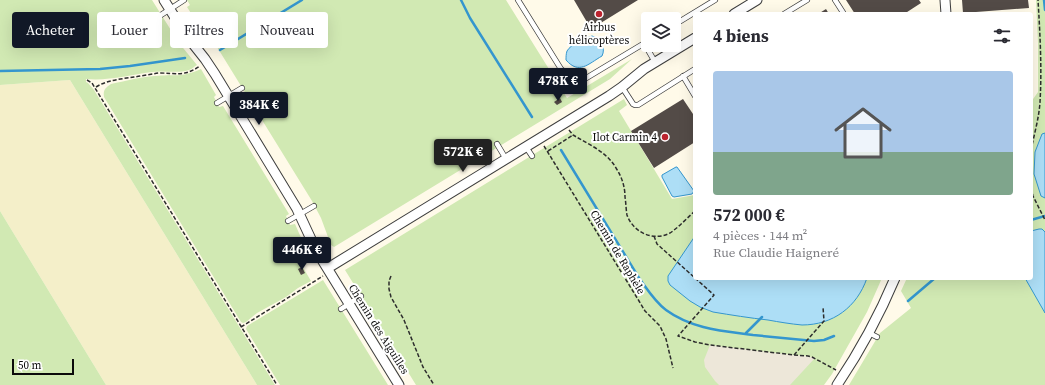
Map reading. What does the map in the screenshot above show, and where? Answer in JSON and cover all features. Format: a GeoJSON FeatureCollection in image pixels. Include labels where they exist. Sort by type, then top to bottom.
{"type":"FeatureCollection","features":[{"type":"Feature","properties":{"kind":"street","name":"Chemin des Aiguilles"},"geometry":{"type":"LineString","coordinates":[[164,0],[228,96],[300,214],[325,272],[349,303],[399,385]]}},
{"type":"Feature","properties":{"kind":"street"},"geometry":{"type":"LineString","coordinates":[[740,12],[757,0]]}},
{"type":"Feature","properties":{"kind":"street"},"geometry":{"type":"LineString","coordinates":[[945,0],[946,12]]}},
{"type":"Feature","properties":{"kind":"street"},"geometry":{"type":"LineString","coordinates":[[325,272],[622,87],[644,69],[693,39]]}},
{"type":"Feature","properties":{"kind":"street"},"geometry":{"type":"LineString","coordinates":[[837,385],[873,335],[894,280]]}},
{"type":"Feature","properties":{"kind":"lane"},"geometry":{"type":"LineString","coordinates":[[162,15],[184,0]]}},
{"type":"Feature","properties":{"kind":"lane"},"geometry":{"type":"LineString","coordinates":[[518,0],[561,69],[569,76],[583,80],[641,45]]}},
{"type":"Feature","properties":{"kind":"lane"},"geometry":{"type":"LineString","coordinates":[[695,12],[715,0]]}},
{"type":"Feature","properties":{"kind":"lane"},"geometry":{"type":"LineString","coordinates":[[787,12],[807,0]]}},
{"type":"Feature","properties":{"kind":"lane"},"geometry":{"type":"LineString","coordinates":[[835,0],[843,12]]}},
{"type":"Feature","properties":{"kind":"lane"},"geometry":{"type":"LineString","coordinates":[[681,21],[693,13]]}},
{"type":"Feature","properties":{"kind":"lane"},"geometry":{"type":"LineString","coordinates":[[650,52],[655,62]]}},
{"type":"Feature","properties":{"kind":"lane"},"geometry":{"type":"LineString","coordinates":[[622,87],[633,104],[638,105],[693,70]]}},
{"type":"Feature","properties":{"kind":"lane"},"geometry":{"type":"LineString","coordinates":[[683,76],[693,93]]}},
{"type":"Feature","properties":{"kind":"lane"},"geometry":{"type":"LineString","coordinates":[[217,103],[242,88]]}},
{"type":"Feature","properties":{"kind":"lane"},"geometry":{"type":"LineString","coordinates":[[497,144],[506,159]]}},
{"type":"Feature","properties":{"kind":"lane"},"geometry":{"type":"LineString","coordinates":[[526,147],[532,156]]}},
{"type":"Feature","properties":{"kind":"lane"},"geometry":{"type":"LineString","coordinates":[[288,220],[314,206]]}},
{"type":"Feature","properties":{"kind":"lane"},"geometry":{"type":"LineString","coordinates":[[341,309],[361,296]]}},
{"type":"Feature","properties":{"kind":"path"},"geometry":{"type":"LineString","coordinates":[[1033,139],[1040,102],[1040,39],[1038,0]]}},
{"type":"Feature","properties":{"kind":"path"},"geometry":{"type":"LineString","coordinates":[[96,88],[107,82],[158,73],[187,73],[200,66]]}},
{"type":"Feature","properties":{"kind":"path"},"geometry":{"type":"LineString","coordinates":[[87,80],[96,88],[277,385]]}},
{"type":"Feature","properties":{"kind":"path"},"geometry":{"type":"LineString","coordinates":[[569,130],[573,135],[601,152],[612,162],[621,176],[624,185],[626,210],[630,221],[633,226],[642,233],[648,236],[668,234],[693,213]]}},
{"type":"Feature","properties":{"kind":"path"},"geometry":{"type":"LineString","coordinates":[[548,151],[573,135]]}},
{"type":"Feature","properties":{"kind":"path","name":"Chemin de Raphèle"},"geometry":{"type":"LineString","coordinates":[[544,146],[645,311],[660,326],[666,339],[672,368]]}},
{"type":"Feature","properties":{"kind":"path"},"geometry":{"type":"LineString","coordinates":[[1033,197],[1039,206],[1045,220]]}},
{"type":"Feature","properties":{"kind":"path"},"geometry":{"type":"LineString","coordinates":[[654,236],[657,244],[693,276]]}},
{"type":"Feature","properties":{"kind":"path"},"geometry":{"type":"LineString","coordinates":[[241,327],[325,272]]}},
{"type":"Feature","properties":{"kind":"path"},"geometry":{"type":"LineString","coordinates":[[391,276],[389,281],[389,289],[391,298],[404,320],[423,367],[434,385]]}},
{"type":"Feature","properties":{"kind":"path"},"geometry":{"type":"LineString","coordinates":[[697,280],[714,295],[678,336],[710,345],[812,357],[836,370]]}},
{"type":"Feature","properties":{"kind":"path"},"geometry":{"type":"LineString","coordinates":[[794,356],[824,321],[823,307]]}},
{"type":"Feature","properties":{"kind":"shaded area"},"geometry":{"type":"Polygon","coordinates":[[[70,80],[257,385],[106,385],[0,211],[0,85],[70,80]]]}},
{"type":"Feature","properties":{"kind":"shaded area"},"geometry":{"type":"Polygon","coordinates":[[[710,345],[815,358],[790,385],[719,385],[705,367],[704,360],[710,345]]]}},
{"type":"Feature","properties":{"kind":"green space"},"geometry":{"type":"Polygon","coordinates":[[[0,0],[152,0],[160,12],[97,12],[97,48],[162,48],[162,16],[170,29],[170,48],[183,48],[197,65],[190,70],[184,71],[157,72],[111,78],[86,79],[86,82],[94,90],[275,385],[257,385],[70,80],[0,85],[0,0]]]}},
{"type":"Feature","properties":{"kind":"green space"},"geometry":{"type":"Polygon","coordinates":[[[187,0],[506,0],[567,98],[632,59],[610,79],[334,247],[331,245],[321,218],[312,201],[218,48],[238,48],[238,12],[190,12],[187,7],[190,5],[187,0]]]}},
{"type":"Feature","properties":{"kind":"green space"},"geometry":{"type":"Polygon","coordinates":[[[1036,0],[1045,0],[1045,385],[849,385],[880,333],[911,308],[901,291],[906,280],[1033,280],[1033,99],[1038,92],[1036,0]]]}},
{"type":"Feature","properties":{"kind":"green space"},"geometry":{"type":"Polygon","coordinates":[[[201,69],[216,95],[214,97],[219,107],[223,106],[289,214],[286,216],[290,225],[295,224],[310,258],[301,264],[311,281],[243,323],[104,97],[105,89],[111,84],[161,75],[183,75],[201,69]]]}},
{"type":"Feature","properties":{"kind":"green space"},"geometry":{"type":"Polygon","coordinates":[[[624,99],[627,105],[619,111],[672,199],[693,195],[693,280],[881,280],[867,312],[832,374],[824,385],[416,385],[345,270],[624,99]]]}},
{"type":"Feature","properties":{"kind":"green space"},"geometry":{"type":"Polygon","coordinates":[[[0,211],[106,385],[0,385],[0,211]]]}},
{"type":"Feature","properties":{"kind":"green space"},"geometry":{"type":"Polygon","coordinates":[[[323,280],[388,385],[280,385],[246,329],[247,326],[323,280]]]}},
{"type":"Feature","properties":{"kind":"water"},"geometry":{"type":"Polygon","coordinates":[[[592,36],[598,39],[602,44],[602,56],[584,67],[575,67],[566,60],[566,54],[569,48],[592,36]]]}},
{"type":"Feature","properties":{"kind":"water"},"geometry":{"type":"Polygon","coordinates":[[[1045,133],[1045,198],[1041,196],[1034,174],[1035,152],[1042,134],[1045,133]]]}},
{"type":"Feature","properties":{"kind":"water"},"geometry":{"type":"Polygon","coordinates":[[[677,167],[693,190],[693,192],[692,194],[674,197],[672,196],[662,175],[677,167]]]}},
{"type":"Feature","properties":{"kind":"water"},"geometry":{"type":"Polygon","coordinates":[[[1042,229],[1045,232],[1045,313],[1026,280],[1033,280],[1033,230],[1042,229]]]}},
{"type":"Feature","properties":{"kind":"water"},"geometry":{"type":"Polygon","coordinates":[[[693,239],[693,280],[866,280],[857,298],[850,306],[834,318],[824,322],[802,325],[713,312],[690,301],[670,285],[668,276],[693,239]]]}},
{"type":"Feature","properties":{"kind":"building","name":"Airbus hélicoptères"},"geometry":{"type":"Polygon","coordinates":[[[574,0],[638,0],[591,29],[574,0]]]}},
{"type":"Feature","properties":{"kind":"building"},"geometry":{"type":"Polygon","coordinates":[[[846,0],[919,0],[921,3],[907,12],[854,12],[846,0]]]}},
{"type":"Feature","properties":{"kind":"building"},"geometry":{"type":"Polygon","coordinates":[[[962,0],[1028,0],[1029,8],[976,12],[963,12],[962,0]]]}},
{"type":"Feature","properties":{"kind":"building"},"geometry":{"type":"Polygon","coordinates":[[[560,98],[562,102],[557,105],[554,102],[560,98]]]}},
{"type":"Feature","properties":{"kind":"building","name":"Ilot Carmin 4"},"geometry":{"type":"Polygon","coordinates":[[[683,99],[693,114],[693,143],[654,168],[631,131],[683,99]]]}},
{"type":"Feature","properties":{"kind":"building"},"geometry":{"type":"Polygon","coordinates":[[[302,267],[305,273],[301,275],[298,269],[302,267]]]}},
{"type":"Feature","properties":{"kind":"waterway"},"geometry":{"type":"LineString","coordinates":[[220,50],[302,0]]}},
{"type":"Feature","properties":{"kind":"waterway"},"geometry":{"type":"LineString","coordinates":[[461,0],[470,18],[532,117]]}},
{"type":"Feature","properties":{"kind":"waterway"},"geometry":{"type":"LineString","coordinates":[[1044,0],[1045,10]]}},
{"type":"Feature","properties":{"kind":"waterway"},"geometry":{"type":"LineString","coordinates":[[0,71],[100,69],[185,58]]}},
{"type":"Feature","properties":{"kind":"waterway"},"geometry":{"type":"LineString","coordinates":[[561,150],[639,278],[655,299],[666,310],[686,321],[719,330],[814,341],[824,340],[834,336]]}},
{"type":"Feature","properties":{"kind":"waterway"},"geometry":{"type":"LineString","coordinates":[[1033,219],[1045,216]]}},
{"type":"Feature","properties":{"kind":"waterway"},"geometry":{"type":"LineString","coordinates":[[908,301],[933,280]]}},
{"type":"Feature","properties":{"kind":"waterway"},"geometry":{"type":"LineString","coordinates":[[746,333],[762,317]]}},
{"type":"Feature","properties":{"kind":"place","name":"Airbus hélicoptères"},"geometry":{"type":"Point","coordinates":[599,14]}},
{"type":"Feature","properties":{"kind":"place","name":"Ilot Carmin 4"},"geometry":{"type":"Point","coordinates":[665,137]}}]}
